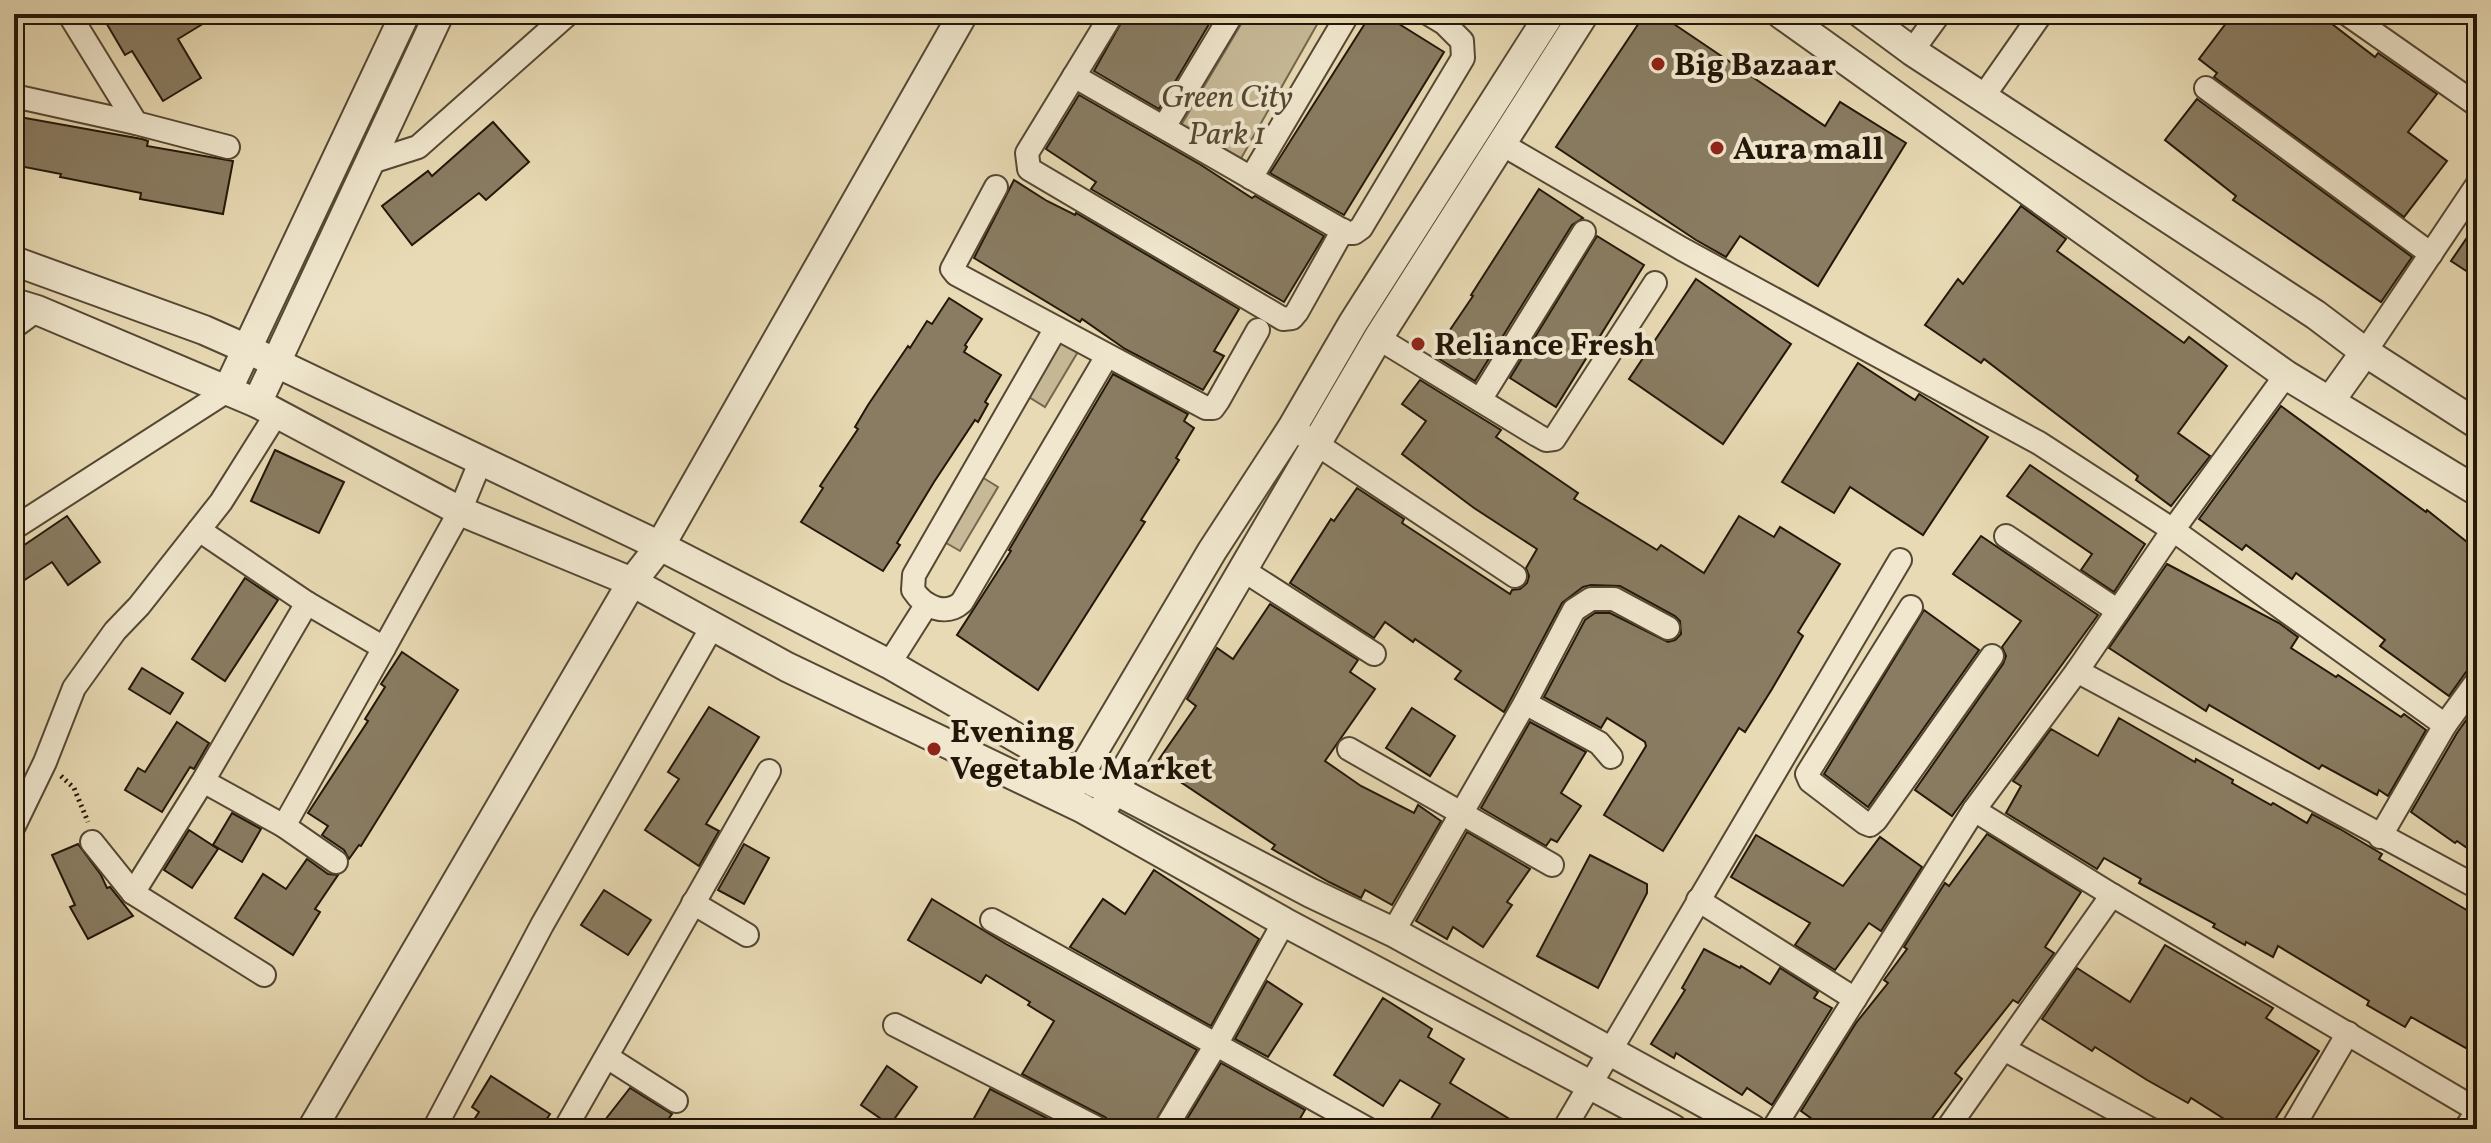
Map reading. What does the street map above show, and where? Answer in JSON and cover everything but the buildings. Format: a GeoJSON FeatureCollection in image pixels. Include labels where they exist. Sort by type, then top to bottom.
{"type":"FeatureCollection","features":[{"type":"Feature","properties":{"kind":"street"},"geometry":{"type":"LineString","coordinates":[[69,14],[136,123]]}},
{"type":"Feature","properties":{"kind":"street"},"geometry":{"type":"LineString","coordinates":[[14,528],[227,391],[405,14]]}},
{"type":"Feature","properties":{"kind":"street"},"geometry":{"type":"LineString","coordinates":[[14,826],[45,762],[74,688],[115,631],[221,502],[267,408],[276,365],[439,14]]}},
{"type":"Feature","properties":{"kind":"street"},"geometry":{"type":"LineString","coordinates":[[368,163],[418,147],[568,14]]}},
{"type":"Feature","properties":{"kind":"street"},"geometry":{"type":"LineString","coordinates":[[312,1129],[632,582],[660,546],[963,14]]}},
{"type":"Feature","properties":{"kind":"street"},"geometry":{"type":"LineString","coordinates":[[1112,14],[1027,153],[1029,169],[1283,319],[1292,318],[1297,312],[1343,230]]}},
{"type":"Feature","properties":{"kind":"street"},"geometry":{"type":"LineString","coordinates":[[1164,127],[1232,14]]}},
{"type":"Feature","properties":{"kind":"street"},"geometry":{"type":"LineString","coordinates":[[1251,178],[1348,14]]}},
{"type":"Feature","properties":{"kind":"street"},"geometry":{"type":"LineString","coordinates":[[1781,14],[2286,375],[2476,490]]}},
{"type":"Feature","properties":{"kind":"street"},"geometry":{"type":"LineString","coordinates":[[1862,14],[1912,51],[2477,424]]}},
{"type":"Feature","properties":{"kind":"street"},"geometry":{"type":"LineString","coordinates":[[1912,51],[1939,14]]}},
{"type":"Feature","properties":{"kind":"street"},"geometry":{"type":"LineString","coordinates":[[1983,97],[2041,14]]}},
{"type":"Feature","properties":{"kind":"street"},"geometry":{"type":"LineString","coordinates":[[2347,14],[2477,105]]}},
{"type":"Feature","properties":{"kind":"street"},"geometry":{"type":"LineString","coordinates":[[1074,76],[1343,230],[1354,233],[1361,228],[1463,58],[1462,41],[1441,17]]}},
{"type":"Feature","properties":{"kind":"street"},"geometry":{"type":"LineString","coordinates":[[1098,818],[1378,338],[1500,143],[1558,19]]}},
{"type":"Feature","properties":{"kind":"street"},"geometry":{"type":"LineString","coordinates":[[1065,800],[1212,551],[1292,428],[1353,323],[1558,19]]}},
{"type":"Feature","properties":{"kind":"street"},"geometry":{"type":"LineString","coordinates":[[2206,88],[2431,254]]}},
{"type":"Feature","properties":{"kind":"street"},"geometry":{"type":"LineString","coordinates":[[14,96],[228,147]]}},
{"type":"Feature","properties":{"kind":"street"},"geometry":{"type":"LineString","coordinates":[[1500,143],[1682,249],[2039,443],[2173,530],[2445,725]]}},
{"type":"Feature","properties":{"kind":"street"},"geometry":{"type":"LineString","coordinates":[[2330,401],[2477,185]]}},
{"type":"Feature","properties":{"kind":"street"},"geometry":{"type":"LineString","coordinates":[[996,187],[952,269],[1107,356],[1206,408],[1213,408],[1258,330]]}},
{"type":"Feature","properties":{"kind":"street"},"geometry":{"type":"LineString","coordinates":[[1480,400],[1584,232]]}},
{"type":"Feature","properties":{"kind":"street"},"geometry":{"type":"LineString","coordinates":[[14,261],[204,330],[660,546],[889,664],[1095,783],[1115,790],[1311,893],[1393,932],[1752,1129]]}},
{"type":"Feature","properties":{"kind":"street"},"geometry":{"type":"LineString","coordinates":[[1378,338],[1546,440],[1554,439],[1655,283]]}},
{"type":"Feature","properties":{"kind":"street"},"geometry":{"type":"LineString","coordinates":[[14,327],[26,307],[267,408],[460,511],[632,582],[787,667],[1065,800],[1284,922],[1673,1129]]}},
{"type":"Feature","properties":{"kind":"street"},"geometry":{"type":"LineString","coordinates":[[1056,328],[914,575],[913,590],[927,604],[944,611],[952,610],[962,602],[1107,356]]}},
{"type":"Feature","properties":{"kind":"street"},"geometry":{"type":"LineString","coordinates":[[1773,1129],[1974,810],[2077,671],[2173,530],[2286,375]]}},
{"type":"Feature","properties":{"kind":"street"},"geometry":{"type":"LineString","coordinates":[[1292,428],[1515,576]]}},
{"type":"Feature","properties":{"kind":"street"},"geometry":{"type":"LineString","coordinates":[[284,826],[460,511],[481,460]]}},
{"type":"Feature","properties":{"kind":"street"},"geometry":{"type":"LineString","coordinates":[[199,530],[307,603],[384,648]]}},
{"type":"Feature","properties":{"kind":"street"},"geometry":{"type":"LineString","coordinates":[[2006,536],[2118,611]]}},
{"type":"Feature","properties":{"kind":"street"},"geometry":{"type":"LineString","coordinates":[[1564,1129],[1900,560]]}},
{"type":"Feature","properties":{"kind":"street"},"geometry":{"type":"LineString","coordinates":[[1243,570],[1374,654]]}},
{"type":"Feature","properties":{"kind":"street"},"geometry":{"type":"LineString","coordinates":[[1393,932],[1525,703],[1574,610],[1591,599],[1614,599],[1668,628]]}},
{"type":"Feature","properties":{"kind":"street"},"geometry":{"type":"LineString","coordinates":[[133,893],[203,781],[307,603]]}},
{"type":"Feature","properties":{"kind":"street"},"geometry":{"type":"LineString","coordinates":[[889,664],[927,604]]}},
{"type":"Feature","properties":{"kind":"street"},"geometry":{"type":"LineString","coordinates":[[1911,607],[1808,770],[1807,778],[1870,825],[1992,656]]}},
{"type":"Feature","properties":{"kind":"street"},"geometry":{"type":"LineString","coordinates":[[434,1129],[542,925],[712,627]]}},
{"type":"Feature","properties":{"kind":"street"},"geometry":{"type":"LineString","coordinates":[[2077,671],[2477,887]]}},
{"type":"Feature","properties":{"kind":"street"},"geometry":{"type":"LineString","coordinates":[[1832,675],[1858,691]]}},
{"type":"Feature","properties":{"kind":"street"},"geometry":{"type":"LineString","coordinates":[[2380,837],[2445,725],[2477,681]]}},
{"type":"Feature","properties":{"kind":"street"},"geometry":{"type":"LineString","coordinates":[[1525,703],[1599,743],[1611,757]]}},
{"type":"Feature","properties":{"kind":"street"},"geometry":{"type":"LineString","coordinates":[[1349,749],[1552,865]]}},
{"type":"Feature","properties":{"kind":"street"},"geometry":{"type":"LineString","coordinates":[[565,1129],[769,771]]}},
{"type":"Feature","properties":{"kind":"street"},"geometry":{"type":"LineString","coordinates":[[203,781],[284,826],[336,862]]}},
{"type":"Feature","properties":{"kind":"street"},"geometry":{"type":"LineString","coordinates":[[1974,810],[2477,1111],[2465,1129]]}},
{"type":"Feature","properties":{"kind":"street"},"geometry":{"type":"LineString","coordinates":[[92,842],[133,893],[264,975]]}},
{"type":"Feature","properties":{"kind":"street"},"geometry":{"type":"LineString","coordinates":[[1947,1129],[2112,895]]}},
{"type":"Feature","properties":{"kind":"street"},"geometry":{"type":"LineString","coordinates":[[1698,900],[1855,999]]}},
{"type":"Feature","properties":{"kind":"street"},"geometry":{"type":"LineString","coordinates":[[693,903],[747,935]]}},
{"type":"Feature","properties":{"kind":"street"},"geometry":{"type":"LineString","coordinates":[[992,920],[1368,1129]]}},
{"type":"Feature","properties":{"kind":"street"},"geometry":{"type":"LineString","coordinates":[[1165,1129],[1284,922]]}},
{"type":"Feature","properties":{"kind":"street"},"geometry":{"type":"LineString","coordinates":[[895,1025],[1099,1129]]}},
{"type":"Feature","properties":{"kind":"street"},"geometry":{"type":"LineString","coordinates":[[2292,1129],[2348,1033]]}},
{"type":"Feature","properties":{"kind":"street"},"geometry":{"type":"LineString","coordinates":[[2004,1049],[2137,1126]]}},
{"type":"Feature","properties":{"kind":"street"},"geometry":{"type":"LineString","coordinates":[[607,1057],[676,1101]]}},
{"type":"Feature","properties":{"kind":"path"},"geometry":{"type":"LineString","coordinates":[[45,762],[74,788],[86,812],[92,842]]}},
{"type":"Feature","properties":{"kind":"green space","name":"Green City Park 1"},"geometry":{"type":"Polygon","coordinates":[[[1247,14],[1323,14],[1235,169],[1177,132],[1247,14]]]}},
{"type":"Feature","properties":{"kind":"green space"},"geometry":{"type":"Polygon","coordinates":[[[1052,333],[1079,350],[1045,407],[1016,389],[1052,333]]]}},
{"type":"Feature","properties":{"kind":"green space"},"geometry":{"type":"Polygon","coordinates":[[[969,469],[998,487],[960,551],[929,533],[969,469]]]}},
{"type":"Feature","properties":{"kind":"place","name":"Big Bazaar"},"geometry":{"type":"Point","coordinates":[1658,64]}},
{"type":"Feature","properties":{"kind":"place","name":"Aura mall"},"geometry":{"type":"Point","coordinates":[1717,148]}},
{"type":"Feature","properties":{"kind":"place","name":"Reliance Fresh"},"geometry":{"type":"Point","coordinates":[1418,344]}},
{"type":"Feature","properties":{"kind":"place","name":"Evening Vegetable Market"},"geometry":{"type":"Point","coordinates":[934,749]}}]}
